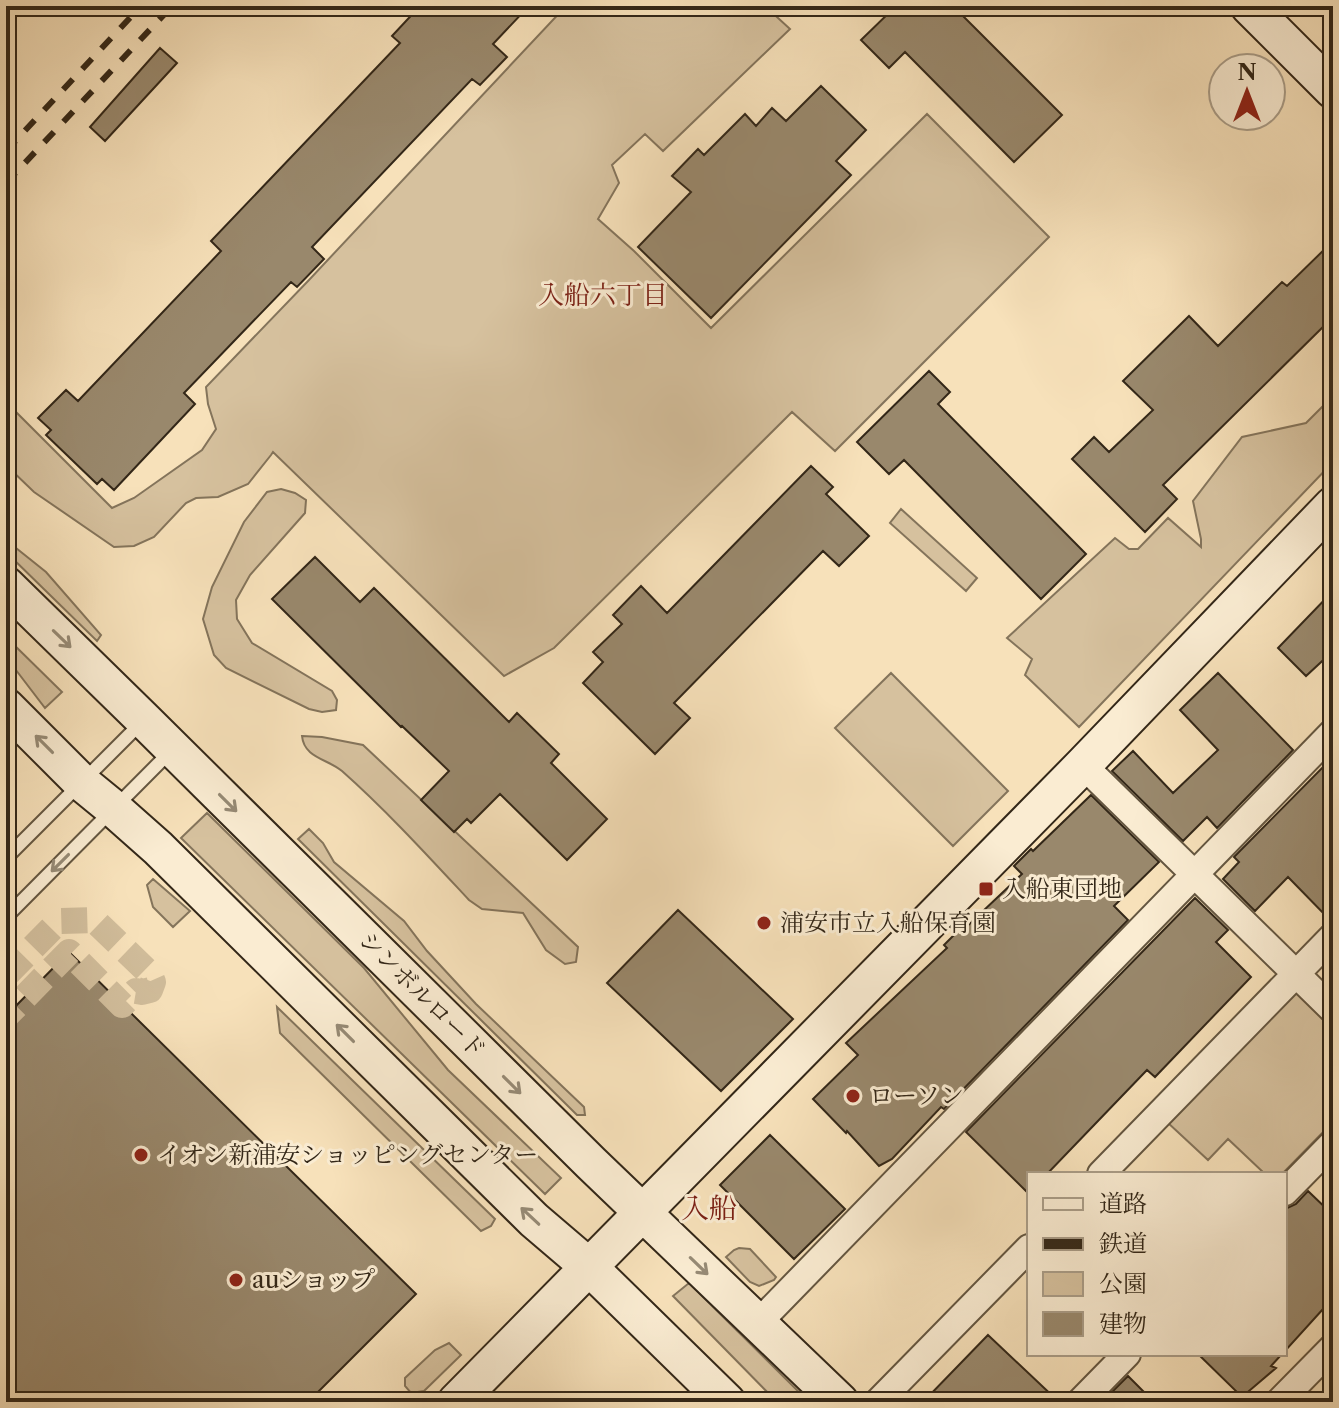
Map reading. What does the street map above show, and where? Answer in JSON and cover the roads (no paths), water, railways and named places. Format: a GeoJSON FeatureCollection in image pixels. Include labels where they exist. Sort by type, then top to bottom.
{"type":"FeatureCollection","features":[{"type":"Feature","properties":{"kind":"street"},"geometry":{"type":"LineString","coordinates":[[1249,6],[1333,90]]}},
{"type":"Feature","properties":{"kind":"street"},"geometry":{"type":"LineString","coordinates":[[456,1402],[1083,765],[1333,505]]}},
{"type":"Feature","properties":{"kind":"street","name":"シンボルロード"},"geometry":{"type":"LineString","coordinates":[[6,585],[840,1402]]}},
{"type":"Feature","properties":{"kind":"street"},"geometry":{"type":"LineString","coordinates":[[6,707],[81,782],[158,848],[534,1220],[589,1267],[727,1402]]}},
{"type":"Feature","properties":{"kind":"street"},"geometry":{"type":"LineString","coordinates":[[758,1323],[1333,732]]}},
{"type":"Feature","properties":{"kind":"street"},"geometry":{"type":"LineString","coordinates":[[1083,765],[1333,1010]]}},
{"type":"Feature","properties":{"kind":"street"},"geometry":{"type":"LineString","coordinates":[[1103,1172],[1333,936]]}},
{"type":"Feature","properties":{"kind":"street"},"geometry":{"type":"LineString","coordinates":[[1287,1190],[1333,1143]]}},
{"type":"Feature","properties":{"kind":"street"},"geometry":{"type":"LineString","coordinates":[[878,1402],[1027,1250]]}},
{"type":"Feature","properties":{"kind":"street"},"geometry":{"type":"LineString","coordinates":[[1279,1402],[1333,1347]]}},
{"type":"Feature","properties":{"kind":"street"},"geometry":{"type":"LineString","coordinates":[[1080,1402],[1125,1356]]}},
{"type":"Feature","properties":{"kind":"lane"},"geometry":{"type":"LineString","coordinates":[[6,858],[144,720]]}},
{"type":"Feature","properties":{"kind":"lane"},"geometry":{"type":"LineString","coordinates":[[6,917],[173,748]]}},
{"type":"Feature","properties":{"kind":"tunnel"},"geometry":{"type":"LineString","coordinates":[[6,975],[59,921],[94,920],[149,973],[153,982],[150,990],[136,991],[122,1005],[69,952],[6,1016]]}},
{"type":"Feature","properties":{"kind":"railway"},"geometry":{"type":"LineString","coordinates":[[6,151],[141,6]]}},
{"type":"Feature","properties":{"kind":"railway"},"geometry":{"type":"LineString","coordinates":[[6,183],[172,6]]}},
{"type":"Feature","properties":{"kind":"place","name":"入船東団地"},"geometry":{"type":"Point","coordinates":[986,889]}},
{"type":"Feature","properties":{"kind":"place","name":"浦安市立入船保育園"},"geometry":{"type":"Point","coordinates":[764,923]}},
{"type":"Feature","properties":{"kind":"place","name":"ローソン"},"geometry":{"type":"Point","coordinates":[853,1096]}},
{"type":"Feature","properties":{"kind":"place","name":"イオン新浦安ショッピングセンター"},"geometry":{"type":"Point","coordinates":[141,1155]}},
{"type":"Feature","properties":{"kind":"place","name":"auショップ"},"geometry":{"type":"Point","coordinates":[236,1280]}},
{"type":"Feature","properties":{"kind":"district","name":"入船六丁目"},"geometry":{"type":"Point","coordinates":[603,295]}},
{"type":"Feature","properties":{"kind":"district","name":"入船"},"geometry":{"type":"Point","coordinates":[709,1208]}}]}
